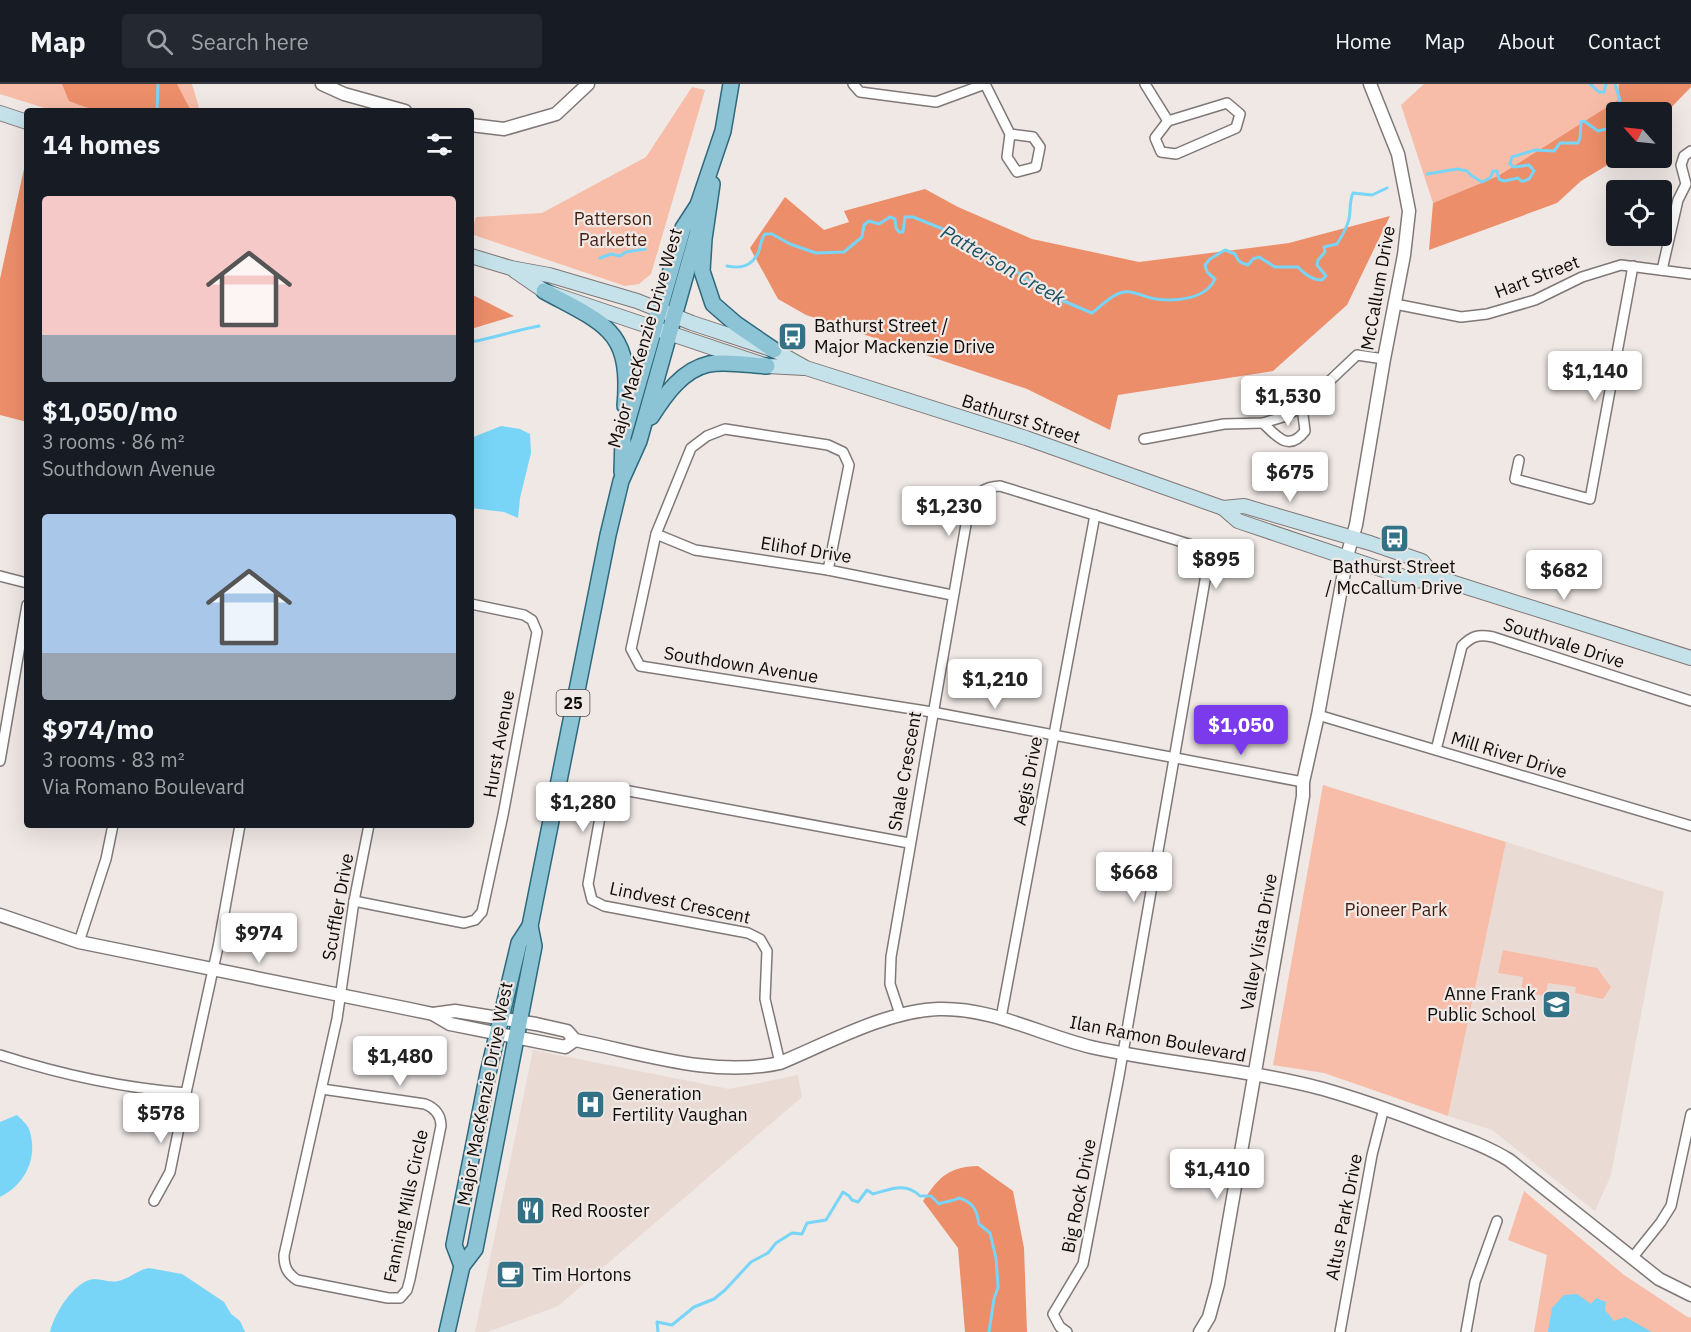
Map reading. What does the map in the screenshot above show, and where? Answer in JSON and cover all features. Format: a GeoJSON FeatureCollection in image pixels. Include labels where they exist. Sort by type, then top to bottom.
{"type":"FeatureCollection","features":[{"type":"Feature","properties":{"kind":"main road","name":"Major MacKenzie Drive West"},"geometry":{"type":"LineString","coordinates":[[621,481],[623,437],[666,313],[698,231],[698,205],[723,131],[731,84]]}},
{"type":"Feature","properties":{"kind":"main road"},"geometry":{"type":"LineString","coordinates":[[0,113],[24,121]]}},
{"type":"Feature","properties":{"kind":"main road"},"geometry":{"type":"LineString","coordinates":[[714,158],[702,271],[713,304],[736,324],[774,350]]}},
{"type":"Feature","properties":{"kind":"main road","name":"Bathurst Street"},"geometry":{"type":"LineString","coordinates":[[474,257],[511,268],[549,275],[637,301],[774,350],[806,368],[1026,438],[1223,508],[1238,521],[1416,580],[1435,577],[1691,658]]}},
{"type":"Feature","properties":{"kind":"main road","name":"Bathurst Street"},"geometry":{"type":"LineString","coordinates":[[511,268],[544,291],[767,366],[806,368]]}},
{"type":"Feature","properties":{"kind":"main road"},"geometry":{"type":"LineString","coordinates":[[544,291],[600,322],[619,345],[624,356],[627,380],[623,437]]}},
{"type":"Feature","properties":{"kind":"main road","name":"Major MacKenzie Drive West"},"geometry":{"type":"LineString","coordinates":[[462,1266],[454,1245],[499,1026],[519,943],[530,926],[589,623],[621,481],[641,433],[661,330]]}},
{"type":"Feature","properties":{"kind":"main road"},"geometry":{"type":"LineString","coordinates":[[641,433],[666,394],[688,373],[710,364],[767,366]]}},
{"type":"Feature","properties":{"kind":"main road","name":"Bathurst Street"},"geometry":{"type":"LineString","coordinates":[[1223,508],[1244,506],[1352,538],[1422,561],[1435,577]]}},
{"type":"Feature","properties":{"kind":"main road","name":"Major MacKenzie Drive West"},"geometry":{"type":"LineString","coordinates":[[447,1332],[462,1266],[475,1249],[534,946],[530,926]]}},
{"type":"Feature","properties":{"kind":"street"},"geometry":{"type":"LineString","coordinates":[[322,84],[344,94],[394,108]]}},
{"type":"Feature","properties":{"kind":"street"},"geometry":{"type":"LineString","coordinates":[[474,125],[504,129],[556,114],[588,84]]}},
{"type":"Feature","properties":{"kind":"street"},"geometry":{"type":"LineString","coordinates":[[854,84],[860,92],[936,102],[985,84],[1010,134],[1007,157],[1017,172],[1036,167],[1040,147],[1033,137],[1010,134]]}},
{"type":"Feature","properties":{"kind":"street"},"geometry":{"type":"LineString","coordinates":[[1145,84],[1168,121]]}},
{"type":"Feature","properties":{"kind":"street","name":"McCallum Drive"},"geometry":{"type":"LineString","coordinates":[[1347,556],[1404,255],[1409,211],[1398,154],[1371,84]]}},
{"type":"Feature","properties":{"kind":"street"},"geometry":{"type":"LineString","coordinates":[[1227,103],[1240,114],[1236,128],[1176,154],[1161,152],[1155,138],[1168,121],[1227,103]]}},
{"type":"Feature","properties":{"kind":"street"},"geometry":{"type":"LineString","coordinates":[[1662,270],[1678,200],[1688,184],[1681,165],[1684,156],[1691,151]]}},
{"type":"Feature","properties":{"kind":"street","name":"Hart Street"},"geometry":{"type":"LineString","coordinates":[[1395,304],[1461,317],[1487,314],[1535,300],[1582,277],[1621,266],[1691,274]]}},
{"type":"Feature","properties":{"kind":"street"},"geometry":{"type":"LineString","coordinates":[[1519,460],[1515,479],[1590,499],[1633,266]]}},
{"type":"Feature","properties":{"kind":"street"},"geometry":{"type":"LineString","coordinates":[[1144,439],[1224,424],[1263,423],[1302,407],[1357,355],[1384,359]]}},
{"type":"Feature","properties":{"kind":"street"},"geometry":{"type":"LineString","coordinates":[[1263,423],[1278,438],[1288,442],[1298,439],[1305,430],[1302,407]]}},
{"type":"Feature","properties":{"kind":"street","name":"Southdown Avenue"},"geometry":{"type":"LineString","coordinates":[[828,570],[849,465],[843,452],[828,445],[725,429],[706,436],[691,448],[656,534],[631,649],[640,666],[932,712],[1303,782]]}},
{"type":"Feature","properties":{"kind":"street","name":"Shale Crescent"},"geometry":{"type":"LineString","coordinates":[[900,1014],[890,984],[891,957],[952,595],[969,507],[978,492],[988,487],[1000,486],[1192,545],[1203,550],[1208,563],[1123,1054]]}},
{"type":"Feature","properties":{"kind":"street","name":"Aegis Drive"},"geometry":{"type":"LineString","coordinates":[[1001,1018],[1095,515]]}},
{"type":"Feature","properties":{"kind":"street","name":"Elihof Drive"},"geometry":{"type":"LineString","coordinates":[[656,534],[695,550],[828,570],[952,595]]}},
{"type":"Feature","properties":{"kind":"street","name":"Valley Vista Drive"},"geometry":{"type":"LineString","coordinates":[[1200,1332],[1209,1317],[1218,1284],[1303,796],[1303,782],[1318,715],[1347,556]]}},
{"type":"Feature","properties":{"kind":"street"},"geometry":{"type":"LineString","coordinates":[[0,576],[24,582]]}},
{"type":"Feature","properties":{"kind":"street","name":"Hurst Avenue"},"geometry":{"type":"LineString","coordinates":[[354,901],[464,923],[473,921],[482,912],[503,815],[537,632],[532,620],[524,615],[474,605]]}},
{"type":"Feature","properties":{"kind":"street"},"geometry":{"type":"LineString","coordinates":[[0,761],[24,622]]}},
{"type":"Feature","properties":{"kind":"street","name":"Southvale Drive"},"geometry":{"type":"LineString","coordinates":[[1436,750],[1462,646],[1470,638],[1479,634],[1493,636],[1691,701]]}},
{"type":"Feature","properties":{"kind":"street","name":"Mill River Drive"},"geometry":{"type":"LineString","coordinates":[[1318,715],[1691,826]]}},
{"type":"Feature","properties":{"kind":"street","name":"Lindvest Crescent"},"geometry":{"type":"LineString","coordinates":[[780,1063],[765,999],[767,951],[760,939],[748,933],[604,906],[592,900],[588,884],[602,806],[607,796],[618,789],[909,843]]}},
{"type":"Feature","properties":{"kind":"street"},"geometry":{"type":"LineString","coordinates":[[80,942],[106,859],[112,828]]}},
{"type":"Feature","properties":{"kind":"street"},"geometry":{"type":"LineString","coordinates":[[154,1201],[170,1172],[213,970],[239,828]]}},
{"type":"Feature","properties":{"kind":"street","name":"Scuffler Drive"},"geometry":{"type":"LineString","coordinates":[[341,996],[354,901],[368,828]]}},
{"type":"Feature","properties":{"kind":"street"},"geometry":{"type":"LineString","coordinates":[[0,915],[80,942],[433,1014],[455,1011],[499,1026]]}},
{"type":"Feature","properties":{"kind":"street","name":"Fanning Mills Circle"},"geometry":{"type":"LineString","coordinates":[[322,1089],[425,1104],[433,1108],[439,1117],[441,1126],[410,1279],[407,1290],[400,1298],[388,1298],[297,1280],[287,1273],[284,1263],[341,996]]}},
{"type":"Feature","properties":{"kind":"street","name":"Ilan Ramon Boulevard"},"geometry":{"type":"LineString","coordinates":[[499,1026],[519,1022],[567,1031],[575,1040],[704,1066],[762,1067],[780,1063],[900,1014],[939,1009],[1001,1018],[1066,1041],[1123,1054],[1254,1075],[1322,1089],[1384,1108],[1489,1148],[1509,1160],[1659,1279],[1691,1295]]}},
{"type":"Feature","properties":{"kind":"street","name":"Ilan Ramon Boulevard"},"geometry":{"type":"LineString","coordinates":[[499,1026],[516,1038],[565,1047],[575,1040]]}},
{"type":"Feature","properties":{"kind":"street","name":"Big Rock Drive"},"geometry":{"type":"LineString","coordinates":[[1067,1332],[1060,1327],[1053,1314],[1083,1264],[1123,1054]]}},
{"type":"Feature","properties":{"kind":"street"},"geometry":{"type":"LineString","coordinates":[[0,1055],[34,1066],[186,1094]]}},
{"type":"Feature","properties":{"kind":"street","name":"Altus Park Drive"},"geometry":{"type":"LineString","coordinates":[[1340,1332],[1372,1155],[1384,1108]]}},
{"type":"Feature","properties":{"kind":"street"},"geometry":{"type":"LineString","coordinates":[[1633,1257],[1671,1206],[1691,1114]]}},
{"type":"Feature","properties":{"kind":"street"},"geometry":{"type":"LineString","coordinates":[[1466,1332],[1475,1282],[1497,1221]]}},
{"type":"Feature","properties":{"kind":"shaded area"},"geometry":{"type":"Polygon","coordinates":[[[62,84],[177,84],[189,108],[88,108],[69,101],[62,84]]]}},
{"type":"Feature","properties":{"kind":"shaded area"},"geometry":{"type":"Polygon","coordinates":[[[1619,84],[1691,84],[1691,87],[1672,107],[1672,102],[1615,102],[1618,100],[1619,84]]]}},
{"type":"Feature","properties":{"kind":"shaded area"},"geometry":{"type":"Polygon","coordinates":[[[1606,108],[1606,166],[1581,181],[1557,203],[1429,250],[1433,203],[1498,176],[1606,108]]]}},
{"type":"Feature","properties":{"kind":"shaded area"},"geometry":{"type":"Polygon","coordinates":[[[24,169],[24,421],[0,415],[0,279],[24,169]]]}},
{"type":"Feature","properties":{"kind":"shaded area"},"geometry":{"type":"Polygon","coordinates":[[[925,189],[958,207],[1032,239],[1139,262],[1289,243],[1390,216],[1347,305],[1273,371],[1118,395],[1110,430],[1027,389],[806,315],[778,299],[750,248],[785,197],[824,230],[849,222],[844,211],[925,189]]]}},
{"type":"Feature","properties":{"kind":"shaded area"},"geometry":{"type":"Polygon","coordinates":[[[474,296],[514,316],[474,328],[474,296]]]}},
{"type":"Feature","properties":{"kind":"shaded area","name":"Anne Frank Public School"},"geometry":{"type":"Polygon","coordinates":[[[1506,842],[1664,892],[1611,1175],[1595,1211],[1492,1130],[1448,1116],[1506,842]]]}},
{"type":"Feature","properties":{"kind":"shaded area"},"geometry":{"type":"Polygon","coordinates":[[[533,1050],[729,1089],[798,1075],[802,1097],[558,1306],[488,1332],[475,1332],[533,1050]]]}},
{"type":"Feature","properties":{"kind":"shaded area"},"geometry":{"type":"Polygon","coordinates":[[[978,1166],[1013,1191],[1024,1248],[1027,1332],[965,1332],[958,1248],[923,1201],[945,1175],[959,1169],[978,1166]]]}},
{"type":"Feature","properties":{"kind":"green space"},"geometry":{"type":"Polygon","coordinates":[[[0,84],[192,84],[199,108],[44,108],[0,94],[0,84]]]}},
{"type":"Feature","properties":{"kind":"green space"},"geometry":{"type":"Polygon","coordinates":[[[1424,84],[1619,84],[1618,100],[1606,102],[1606,108],[1498,176],[1433,203],[1401,105],[1424,84]]]}},
{"type":"Feature","properties":{"kind":"green space","name":"Patterson Parkette"},"geometry":{"type":"Polygon","coordinates":[[[692,87],[705,90],[651,274],[639,284],[625,286],[474,235],[476,217],[542,213],[646,157],[692,87]]]}},
{"type":"Feature","properties":{"kind":"green space","name":"Pioneer Park"},"geometry":{"type":"Polygon","coordinates":[[[1323,785],[1506,842],[1448,1116],[1324,1073],[1273,1065],[1323,785]]]}},
{"type":"Feature","properties":{"kind":"green space"},"geometry":{"type":"Polygon","coordinates":[[[1503,950],[1597,968],[1611,987],[1603,999],[1575,993],[1576,987],[1548,983],[1545,996],[1521,992],[1523,977],[1498,973],[1503,950]]]}},
{"type":"Feature","properties":{"kind":"green space"},"geometry":{"type":"Polygon","coordinates":[[[1524,1191],[1624,1275],[1691,1318],[1691,1332],[1534,1332],[1547,1255],[1508,1240],[1524,1191]]]}},
{"type":"Feature","properties":{"kind":"water"},"geometry":{"type":"Polygon","coordinates":[[[501,426],[520,429],[530,434],[531,453],[520,498],[518,518],[504,512],[474,508],[474,437],[501,426]]]}},
{"type":"Feature","properties":{"kind":"water"},"geometry":{"type":"Polygon","coordinates":[[[17,1115],[29,1129],[32,1139],[31,1160],[23,1178],[9,1192],[0,1197],[0,1122],[17,1115]]]}},
{"type":"Feature","properties":{"kind":"water"},"geometry":{"type":"Polygon","coordinates":[[[149,1268],[182,1274],[224,1302],[231,1314],[240,1321],[245,1332],[50,1332],[60,1308],[79,1286],[94,1279],[118,1281],[149,1268]]]}},
{"type":"Feature","properties":{"kind":"water"},"geometry":{"type":"Polygon","coordinates":[[[1577,1294],[1591,1304],[1596,1298],[1606,1302],[1605,1310],[1614,1321],[1625,1317],[1652,1332],[1548,1332],[1552,1308],[1564,1295],[1577,1294]]]}},
{"type":"Feature","properties":{"kind":"waterway","name":"Patterson Creek"},"geometry":{"type":"LineString","coordinates":[[157,108],[158,84]]}},
{"type":"Feature","properties":{"kind":"waterway","name":"Patterson Creek"},"geometry":{"type":"LineString","coordinates":[[1590,84],[1599,92],[1604,92],[1606,84]]}},
{"type":"Feature","properties":{"kind":"waterway","name":"Patterson Creek"},"geometry":{"type":"LineString","coordinates":[[1427,174],[1457,169],[1467,171],[1482,182],[1490,178],[1493,171],[1497,171],[1499,179],[1504,181],[1518,178],[1521,181],[1529,179],[1534,171],[1529,165],[1514,167],[1510,164],[1512,157],[1535,150],[1554,151],[1560,143],[1578,143],[1581,122],[1584,121],[1598,131],[1610,128],[1620,100],[1615,84]]}},
{"type":"Feature","properties":{"kind":"waterway","name":"Patterson Creek"},"geometry":{"type":"LineString","coordinates":[[727,266],[741,267],[749,264],[758,253],[765,234],[772,234],[790,244],[816,253],[844,252],[862,237],[864,225],[869,221],[879,224],[890,217],[895,219],[899,232],[903,232],[905,217],[913,217],[963,237],[968,246],[1011,267],[1042,292],[1092,313],[1111,298],[1124,292],[1164,300],[1190,298],[1198,295],[1211,286],[1215,279],[1207,272],[1205,265],[1225,250],[1235,254],[1242,263],[1248,265],[1253,259],[1259,257],[1275,267],[1298,267],[1309,276],[1322,280],[1326,276],[1317,265],[1318,260],[1325,252],[1324,247],[1337,244],[1344,232],[1349,219],[1353,193],[1372,195],[1387,188]]}},
{"type":"Feature","properties":{"kind":"waterway","name":"Patterson Creek"},"geometry":{"type":"LineString","coordinates":[[600,258],[611,254],[620,256],[626,252],[645,249]]}},
{"type":"Feature","properties":{"kind":"waterway","name":"Patterson Creek"},"geometry":{"type":"LineString","coordinates":[[474,341],[539,326]]}},
{"type":"Feature","properties":{"kind":"waterway"},"geometry":{"type":"LineString","coordinates":[[658,1332],[657,1322],[672,1325],[694,1307],[714,1299],[751,1262],[768,1253],[776,1243],[792,1233],[802,1234],[807,1223],[826,1220],[843,1192],[858,1202],[867,1190],[873,1194],[898,1188],[909,1189],[920,1196],[931,1196],[939,1204],[959,1198],[974,1207],[979,1224],[990,1233],[996,1258],[998,1287],[989,1332]]}},
{"type":"Feature","properties":{"kind":"place","name":"Bathurst Street / Major Mackenzie Drive"},"geometry":{"type":"Point","coordinates":[793,336]}},
{"type":"Feature","properties":{"kind":"place","name":"Bathurst Street / McCallum Drive"},"geometry":{"type":"Point","coordinates":[1394,538]}},
{"type":"Feature","properties":{"kind":"place","name":"Anne Frank Public School"},"geometry":{"type":"Point","coordinates":[1557,1004]}},
{"type":"Feature","properties":{"kind":"place","name":"Generation Fertility Vaughan"},"geometry":{"type":"Point","coordinates":[591,1104]}},
{"type":"Feature","properties":{"kind":"place","name":"Red Rooster"},"geometry":{"type":"Point","coordinates":[530,1211]}},
{"type":"Feature","properties":{"kind":"place","name":"Tim Hortons"},"geometry":{"type":"Point","coordinates":[511,1275]}}]}
